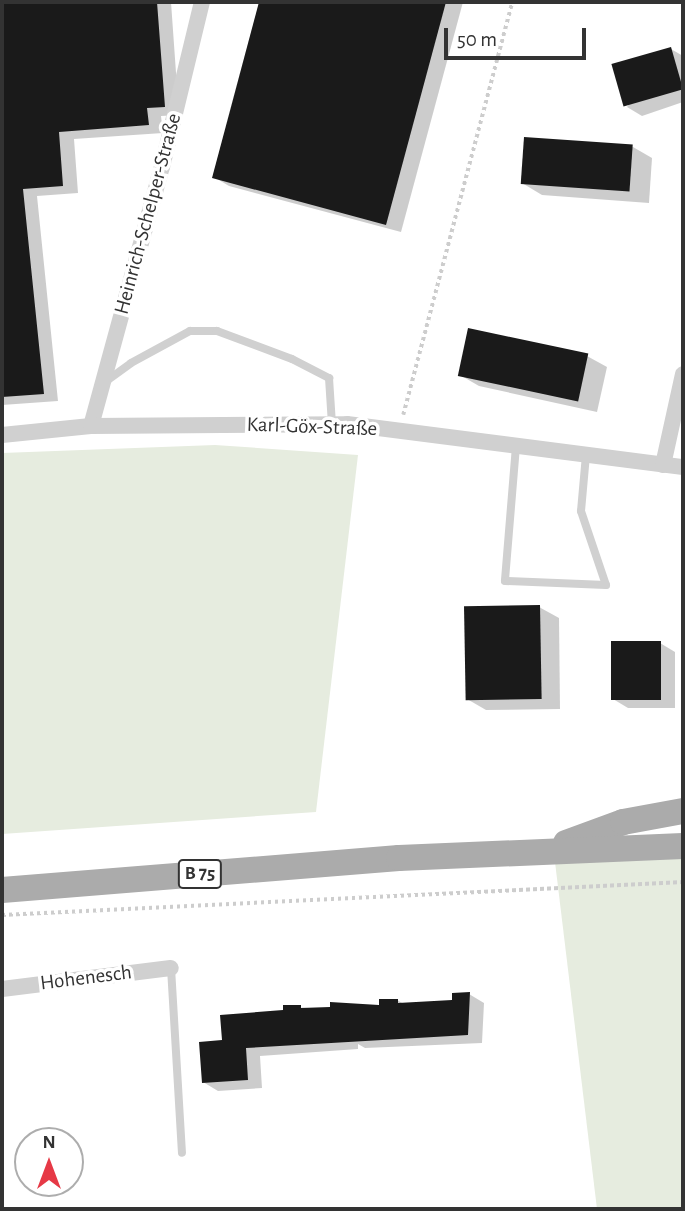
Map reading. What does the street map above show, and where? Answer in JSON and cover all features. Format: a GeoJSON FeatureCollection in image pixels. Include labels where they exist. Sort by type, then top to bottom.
{"type":"FeatureCollection","features":[{"type":"Feature","properties":{"kind":"main road"},"geometry":{"type":"LineString","coordinates":[[548,850],[623,822],[683,811]]}},
{"type":"Feature","properties":{"kind":"main road","name":"B 75"},"geometry":{"type":"LineString","coordinates":[[2,890],[399,858],[683,846]]}},
{"type":"Feature","properties":{"kind":"street","name":"Heinrich-Schelper-Straße"},"geometry":{"type":"LineString","coordinates":[[91,426],[105,382],[202,2]]}},
{"type":"Feature","properties":{"kind":"street"},"geometry":{"type":"LineString","coordinates":[[663,465],[683,374]]}},
{"type":"Feature","properties":{"kind":"street","name":"Karl-Göx-Straße"},"geometry":{"type":"LineString","coordinates":[[2,435],[91,426],[332,424],[683,467]]}},
{"type":"Feature","properties":{"kind":"street","name":"Hohenesch"},"geometry":{"type":"LineString","coordinates":[[2,989],[171,968]]}},
{"type":"Feature","properties":{"kind":"lane"},"geometry":{"type":"LineString","coordinates":[[105,382],[131,363],[190,331],[217,331],[292,359],[329,378],[332,424]]}},
{"type":"Feature","properties":{"kind":"lane"},"geometry":{"type":"LineString","coordinates":[[516,446],[505,581],[606,585],[581,511],[586,455]]}},
{"type":"Feature","properties":{"kind":"lane"},"geometry":{"type":"LineString","coordinates":[[171,968],[182,1153]]}},
{"type":"Feature","properties":{"kind":"path"},"geometry":{"type":"LineString","coordinates":[[399,431],[512,2]]}},
{"type":"Feature","properties":{"kind":"path"},"geometry":{"type":"LineString","coordinates":[[2,915],[683,882]]}},
{"type":"Feature","properties":{"kind":"shaded area"},"geometry":{"type":"Polygon","coordinates":[[[215,445],[358,455],[316,812],[2,834],[2,453],[215,445]]]}},
{"type":"Feature","properties":{"kind":"shaded area"},"geometry":{"type":"Polygon","coordinates":[[[683,858],[683,1209],[597,1209],[555,862],[683,858]]]}},
{"type":"Feature","properties":{"kind":"building"},"geometry":{"type":"Polygon","coordinates":[[[2,2],[157,2],[165,107],[147,108],[149,125],[59,132],[63,186],[23,189],[44,394],[2,397],[2,2]]]}},
{"type":"Feature","properties":{"kind":"building"},"geometry":{"type":"Polygon","coordinates":[[[259,2],[446,2],[386,225],[212,178],[259,2]]]}},
{"type":"Feature","properties":{"kind":"building"},"geometry":{"type":"Polygon","coordinates":[[[671,47],[683,89],[624,106],[611,64],[671,47]]]}},
{"type":"Feature","properties":{"kind":"building"},"geometry":{"type":"Polygon","coordinates":[[[524,137],[633,145],[629,191],[521,184],[524,137]]]}},
{"type":"Feature","properties":{"kind":"building"},"geometry":{"type":"Polygon","coordinates":[[[468,328],[588,354],[578,402],[458,376],[468,328]]]}},
{"type":"Feature","properties":{"kind":"building"},"geometry":{"type":"Polygon","coordinates":[[[540,605],[542,699],[466,700],[464,606],[540,605]]]}},
{"type":"Feature","properties":{"kind":"building"},"geometry":{"type":"Polygon","coordinates":[[[611,641],[661,641],[661,700],[611,700],[611,641]]]}},
{"type":"Feature","properties":{"kind":"building"},"geometry":{"type":"Polygon","coordinates":[[[470,992],[468,1035],[246,1048],[248,1080],[202,1083],[199,1042],[222,1040],[220,1015],[283,1010],[283,1005],[301,1005],[301,1008],[330,1007],[330,1002],[379,1005],[379,999],[398,999],[398,1003],[452,1000],[452,993],[470,992]]]}}]}
